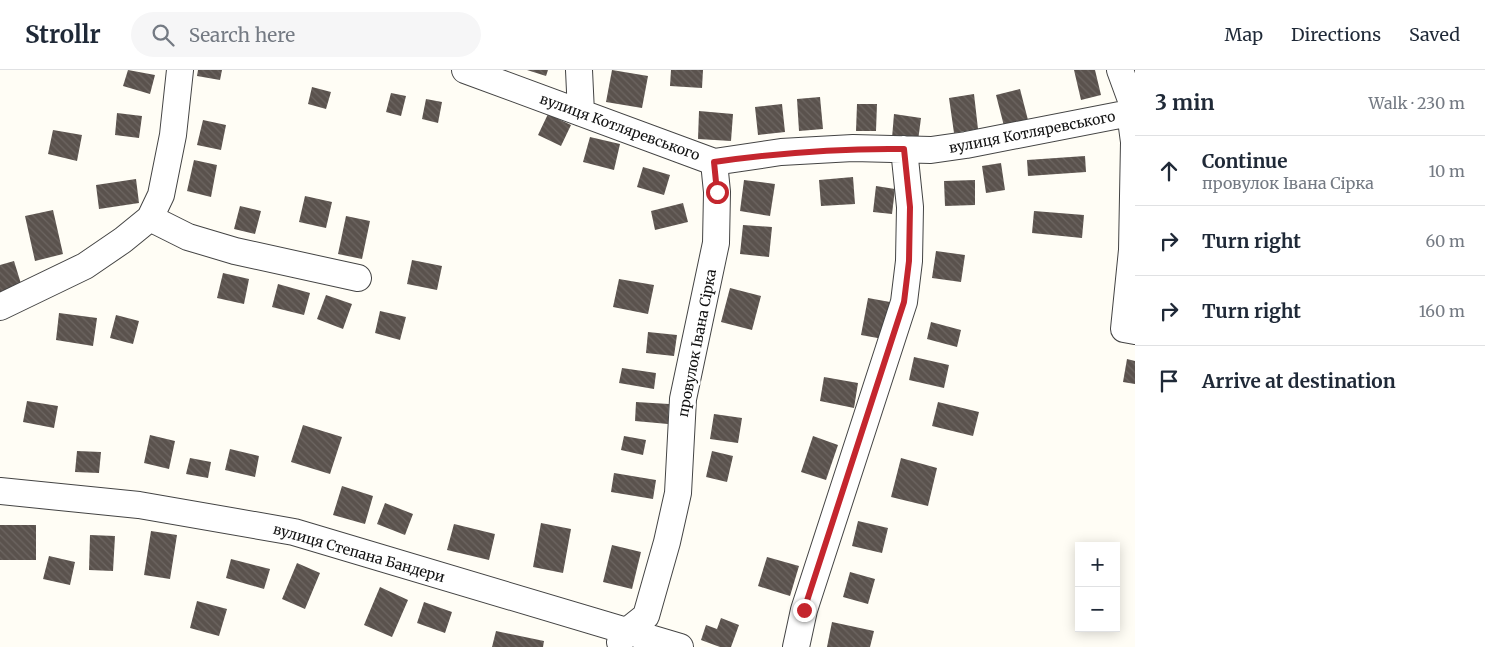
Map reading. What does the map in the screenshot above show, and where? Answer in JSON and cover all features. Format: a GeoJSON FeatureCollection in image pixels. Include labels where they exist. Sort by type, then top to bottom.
{"type":"FeatureCollection","features":[{"type":"Feature","properties":{"kind":"street"},"geometry":{"type":"LineString","coordinates":[[0,307],[85,266],[123,240],[150,218],[161,195],[173,135],[180,70]]}},
{"type":"Feature","properties":{"kind":"street","name":"вулиця Котляревського"},"geometry":{"type":"LineString","coordinates":[[466,70],[714,162],[781,152],[853,148],[931,150],[1135,112],[1132,127],[1134,142],[1132,250],[1124,329],[1135,331]]}},
{"type":"Feature","properties":{"kind":"street"},"geometry":{"type":"LineString","coordinates":[[579,70],[581,113]]}},
{"type":"Feature","properties":{"kind":"street"},"geometry":{"type":"LineString","coordinates":[[1120,70],[1135,112]]}},
{"type":"Feature","properties":{"kind":"street"},"geometry":{"type":"LineString","coordinates":[[796,647],[804,610],[904,302],[909,261],[910,207],[904,149]]}},
{"type":"Feature","properties":{"kind":"street","name":"провулок Івана Сірка"},"geometry":{"type":"LineString","coordinates":[[622,639],[646,616],[678,492],[683,399],[716,243],[717,192],[714,162]]}},
{"type":"Feature","properties":{"kind":"street"},"geometry":{"type":"LineString","coordinates":[[150,218],[188,237],[235,251],[358,278]]}},
{"type":"Feature","properties":{"kind":"street","name":"вулиця Степана Бандери"},"geometry":{"type":"LineString","coordinates":[[0,491],[139,505],[294,532],[622,639],[680,647]]}},
{"type":"Feature","properties":{"kind":"building"},"geometry":{"type":"Polygon","coordinates":[[[128,70],[155,75],[150,94],[123,86],[128,70]]]}},
{"type":"Feature","properties":{"kind":"building"},"geometry":{"type":"Polygon","coordinates":[[[198,70],[222,70],[220,80],[197,76],[198,70]]]}},
{"type":"Feature","properties":{"kind":"building"},"geometry":{"type":"Polygon","coordinates":[[[527,70],[548,70],[546,76],[527,70]]]}},
{"type":"Feature","properties":{"kind":"building"},"geometry":{"type":"Polygon","coordinates":[[[612,70],[648,76],[642,108],[606,102],[612,70]]]}},
{"type":"Feature","properties":{"kind":"building"},"geometry":{"type":"Polygon","coordinates":[[[671,70],[703,70],[702,88],[670,86],[671,70]]]}},
{"type":"Feature","properties":{"kind":"building"},"geometry":{"type":"Polygon","coordinates":[[[1074,70],[1095,70],[1101,95],[1081,100],[1074,70]]]}},
{"type":"Feature","properties":{"kind":"building"},"geometry":{"type":"Polygon","coordinates":[[[312,87],[331,92],[326,109],[308,104],[312,87]]]}},
{"type":"Feature","properties":{"kind":"building"},"geometry":{"type":"Polygon","coordinates":[[[1020,89],[1028,120],[1004,126],[996,95],[1020,89]]]}},
{"type":"Feature","properties":{"kind":"building"},"geometry":{"type":"Polygon","coordinates":[[[391,93],[406,96],[401,116],[386,112],[391,93]]]}},
{"type":"Feature","properties":{"kind":"building"},"geometry":{"type":"Polygon","coordinates":[[[974,94],[978,129],[954,133],[949,98],[974,94]]]}},
{"type":"Feature","properties":{"kind":"building"},"geometry":{"type":"Polygon","coordinates":[[[820,97],[823,129],[799,131],[797,99],[820,97]]]}},
{"type":"Feature","properties":{"kind":"building"},"geometry":{"type":"Polygon","coordinates":[[[426,99],[442,102],[438,123],[422,119],[426,99]]]}},
{"type":"Feature","properties":{"kind":"building"},"geometry":{"type":"Polygon","coordinates":[[[782,104],[785,132],[758,135],[755,107],[782,104]]]}},
{"type":"Feature","properties":{"kind":"building"},"geometry":{"type":"Polygon","coordinates":[[[857,104],[877,104],[876,131],[856,131],[857,104]]]}},
{"type":"Feature","properties":{"kind":"building"},"geometry":{"type":"Polygon","coordinates":[[[699,111],[733,114],[731,141],[698,139],[699,111]]]}},
{"type":"Feature","properties":{"kind":"building"},"geometry":{"type":"Polygon","coordinates":[[[117,113],[142,116],[139,138],[115,135],[117,113]]]}},
{"type":"Feature","properties":{"kind":"building"},"geometry":{"type":"Polygon","coordinates":[[[548,114],[571,125],[561,146],[538,135],[548,114]]]}},
{"type":"Feature","properties":{"kind":"building"},"geometry":{"type":"Polygon","coordinates":[[[894,114],[921,118],[918,141],[892,138],[894,114]]]}},
{"type":"Feature","properties":{"kind":"building"},"geometry":{"type":"Polygon","coordinates":[[[203,120],[226,125],[221,150],[197,145],[203,120]]]}},
{"type":"Feature","properties":{"kind":"building"},"geometry":{"type":"Polygon","coordinates":[[[53,130],[82,135],[77,161],[48,154],[53,130]]]}},
{"type":"Feature","properties":{"kind":"building"},"geometry":{"type":"Polygon","coordinates":[[[590,137],[620,144],[614,170],[583,162],[590,137]]]}},
{"type":"Feature","properties":{"kind":"building"},"geometry":{"type":"Polygon","coordinates":[[[1085,156],[1086,172],[1028,176],[1027,160],[1085,156]]]}},
{"type":"Feature","properties":{"kind":"building"},"geometry":{"type":"Polygon","coordinates":[[[194,160],[217,165],[211,197],[187,191],[194,160]]]}},
{"type":"Feature","properties":{"kind":"building"},"geometry":{"type":"Polygon","coordinates":[[[1001,163],[1005,190],[986,193],[982,166],[1001,163]]]}},
{"type":"Feature","properties":{"kind":"building"},"geometry":{"type":"Polygon","coordinates":[[[643,167],[670,175],[664,195],[637,187],[643,167]]]}},
{"type":"Feature","properties":{"kind":"building"},"geometry":{"type":"Polygon","coordinates":[[[853,177],[855,204],[821,206],[819,180],[853,177]]]}},
{"type":"Feature","properties":{"kind":"building"},"geometry":{"type":"Polygon","coordinates":[[[136,179],[139,203],[99,209],[96,185],[136,179]]]}},
{"type":"Feature","properties":{"kind":"building"},"geometry":{"type":"Polygon","coordinates":[[[744,180],[775,184],[770,216],[740,211],[744,180]]]}},
{"type":"Feature","properties":{"kind":"building"},"geometry":{"type":"Polygon","coordinates":[[[975,180],[975,205],[945,206],[944,181],[975,180]]]}},
{"type":"Feature","properties":{"kind":"building"},"geometry":{"type":"Polygon","coordinates":[[[876,186],[895,189],[892,214],[873,212],[876,186]]]}},
{"type":"Feature","properties":{"kind":"building"},"geometry":{"type":"Polygon","coordinates":[[[305,196],[332,202],[326,228],[299,222],[305,196]]]}},
{"type":"Feature","properties":{"kind":"building"},"geometry":{"type":"Polygon","coordinates":[[[683,203],[688,222],[655,230],[651,211],[683,203]]]}},
{"type":"Feature","properties":{"kind":"building"},"geometry":{"type":"Polygon","coordinates":[[[240,206],[261,211],[255,234],[234,229],[240,206]]]}},
{"type":"Feature","properties":{"kind":"building"},"geometry":{"type":"Polygon","coordinates":[[[53,210],[63,254],[35,261],[25,216],[53,210]]]}},
{"type":"Feature","properties":{"kind":"building"},"geometry":{"type":"Polygon","coordinates":[[[1034,211],[1084,215],[1082,238],[1032,233],[1034,211]]]}},
{"type":"Feature","properties":{"kind":"building"},"geometry":{"type":"Polygon","coordinates":[[[346,216],[370,221],[362,259],[338,254],[346,216]]]}},
{"type":"Feature","properties":{"kind":"building"},"geometry":{"type":"Polygon","coordinates":[[[743,225],[772,227],[769,257],[740,254],[743,225]]]}},
{"type":"Feature","properties":{"kind":"building"},"geometry":{"type":"Polygon","coordinates":[[[936,251],[965,255],[961,282],[932,278],[936,251]]]}},
{"type":"Feature","properties":{"kind":"building"},"geometry":{"type":"Polygon","coordinates":[[[412,260],[442,266],[437,290],[407,284],[412,260]]]}},
{"type":"Feature","properties":{"kind":"building"},"geometry":{"type":"Polygon","coordinates":[[[14,261],[22,287],[0,293],[0,265],[14,261]]]}},
{"type":"Feature","properties":{"kind":"building"},"geometry":{"type":"Polygon","coordinates":[[[223,273],[249,279],[244,304],[217,298],[223,273]]]}},
{"type":"Feature","properties":{"kind":"building"},"geometry":{"type":"Polygon","coordinates":[[[619,279],[654,285],[648,314],[613,307],[619,279]]]}},
{"type":"Feature","properties":{"kind":"building"},"geometry":{"type":"Polygon","coordinates":[[[278,284],[310,293],[304,315],[272,307],[278,284]]]}},
{"type":"Feature","properties":{"kind":"building"},"geometry":{"type":"Polygon","coordinates":[[[730,288],[761,296],[752,330],[721,322],[730,288]]]}},
{"type":"Feature","properties":{"kind":"building"},"geometry":{"type":"Polygon","coordinates":[[[326,295],[352,304],[343,329],[317,319],[326,295]]]}},
{"type":"Feature","properties":{"kind":"building"},"geometry":{"type":"Polygon","coordinates":[[[868,298],[890,302],[883,339],[861,335],[868,298]]]}},
{"type":"Feature","properties":{"kind":"building"},"geometry":{"type":"Polygon","coordinates":[[[380,311],[406,317],[400,340],[375,333],[380,311]]]}},
{"type":"Feature","properties":{"kind":"building"},"geometry":{"type":"Polygon","coordinates":[[[59,313],[97,318],[93,346],[56,340],[59,313]]]}},
{"type":"Feature","properties":{"kind":"building"},"geometry":{"type":"Polygon","coordinates":[[[116,315],[139,321],[133,344],[110,338],[116,315]]]}},
{"type":"Feature","properties":{"kind":"building"},"geometry":{"type":"Polygon","coordinates":[[[931,322],[961,330],[957,347],[927,339],[931,322]]]}},
{"type":"Feature","properties":{"kind":"building"},"geometry":{"type":"Polygon","coordinates":[[[648,332],[677,335],[674,356],[646,353],[648,332]]]}},
{"type":"Feature","properties":{"kind":"building"},"geometry":{"type":"Polygon","coordinates":[[[914,357],[949,365],[944,388],[909,380],[914,357]]]}},
{"type":"Feature","properties":{"kind":"building"},"geometry":{"type":"Polygon","coordinates":[[[1127,359],[1135,361],[1135,384],[1123,382],[1127,359]]]}},
{"type":"Feature","properties":{"kind":"building"},"geometry":{"type":"Polygon","coordinates":[[[622,368],[656,373],[654,389],[619,383],[622,368]]]}},
{"type":"Feature","properties":{"kind":"building"},"geometry":{"type":"Polygon","coordinates":[[[824,377],[858,383],[854,408],[820,401],[824,377]]]}},
{"type":"Feature","properties":{"kind":"building"},"geometry":{"type":"Polygon","coordinates":[[[27,401],[58,406],[54,428],[23,422],[27,401]]]}},
{"type":"Feature","properties":{"kind":"building"},"geometry":{"type":"Polygon","coordinates":[[[636,402],[669,404],[668,424],[635,421],[636,402]]]}},
{"type":"Feature","properties":{"kind":"building"},"geometry":{"type":"Polygon","coordinates":[[[938,402],[979,412],[973,436],[932,426],[938,402]]]}},
{"type":"Feature","properties":{"kind":"building"},"geometry":{"type":"Polygon","coordinates":[[[714,414],[742,418],[738,443],[710,439],[714,414]]]}},
{"type":"Feature","properties":{"kind":"building"},"geometry":{"type":"Polygon","coordinates":[[[303,425],[342,437],[330,474],[291,462],[303,425]]]}},
{"type":"Feature","properties":{"kind":"building"},"geometry":{"type":"Polygon","coordinates":[[[150,435],[175,441],[169,469],[144,463],[150,435]]]}},
{"type":"Feature","properties":{"kind":"building"},"geometry":{"type":"Polygon","coordinates":[[[624,436],[646,440],[643,455],[621,450],[624,436]]]}},
{"type":"Feature","properties":{"kind":"building"},"geometry":{"type":"Polygon","coordinates":[[[813,436],[838,445],[826,480],[801,472],[813,436]]]}},
{"type":"Feature","properties":{"kind":"building"},"geometry":{"type":"Polygon","coordinates":[[[230,449],[259,456],[255,477],[225,470],[230,449]]]}},
{"type":"Feature","properties":{"kind":"building"},"geometry":{"type":"Polygon","coordinates":[[[77,451],[101,452],[99,473],[75,472],[77,451]]]}},
{"type":"Feature","properties":{"kind":"building"},"geometry":{"type":"Polygon","coordinates":[[[712,451],[733,456],[727,482],[706,477],[712,451]]]}},
{"type":"Feature","properties":{"kind":"building"},"geometry":{"type":"Polygon","coordinates":[[[190,458],[211,462],[208,478],[186,474],[190,458]]]}},
{"type":"Feature","properties":{"kind":"building"},"geometry":{"type":"Polygon","coordinates":[[[901,458],[937,468],[928,506],[891,497],[901,458]]]}},
{"type":"Feature","properties":{"kind":"building"},"geometry":{"type":"Polygon","coordinates":[[[614,473],[656,480],[653,499],[611,492],[614,473]]]}},
{"type":"Feature","properties":{"kind":"building"},"geometry":{"type":"Polygon","coordinates":[[[342,486],[373,496],[365,524],[333,515],[342,486]]]}},
{"type":"Feature","properties":{"kind":"building"},"geometry":{"type":"Polygon","coordinates":[[[385,503],[413,514],[405,535],[377,524],[385,503]]]}},
{"type":"Feature","properties":{"kind":"building"},"geometry":{"type":"Polygon","coordinates":[[[858,521],[888,528],[882,553],[852,546],[858,521]]]}},
{"type":"Feature","properties":{"kind":"building"},"geometry":{"type":"Polygon","coordinates":[[[541,523],[571,529],[563,573],[533,567],[541,523]]]}},
{"type":"Feature","properties":{"kind":"building"},"geometry":{"type":"Polygon","coordinates":[[[454,524],[495,534],[489,560],[447,550],[454,524]]]}},
{"type":"Feature","properties":{"kind":"building"},"geometry":{"type":"Polygon","coordinates":[[[0,525],[36,525],[36,560],[0,560],[0,525]]]}},
{"type":"Feature","properties":{"kind":"building"},"geometry":{"type":"Polygon","coordinates":[[[151,531],[177,535],[170,579],[144,575],[151,531]]]}},
{"type":"Feature","properties":{"kind":"building"},"geometry":{"type":"Polygon","coordinates":[[[90,535],[115,536],[113,571],[89,570],[90,535]]]}},
{"type":"Feature","properties":{"kind":"building"},"geometry":{"type":"Polygon","coordinates":[[[612,545],[641,552],[632,589],[603,582],[612,545]]]}},
{"type":"Feature","properties":{"kind":"building"},"geometry":{"type":"Polygon","coordinates":[[[49,556],[75,562],[70,585],[43,579],[49,556]]]}},
{"type":"Feature","properties":{"kind":"building"},"geometry":{"type":"Polygon","coordinates":[[[767,557],[799,566],[790,596],[758,586],[767,557]]]}},
{"type":"Feature","properties":{"kind":"building"},"geometry":{"type":"Polygon","coordinates":[[[231,559],[270,569],[264,589],[226,578],[231,559]]]}},
{"type":"Feature","properties":{"kind":"building"},"geometry":{"type":"Polygon","coordinates":[[[297,563],[320,573],[305,609],[282,599],[297,563]]]}},
{"type":"Feature","properties":{"kind":"building"},"geometry":{"type":"Polygon","coordinates":[[[850,572],[875,579],[868,604],[843,597],[850,572]]]}},
{"type":"Feature","properties":{"kind":"building"},"geometry":{"type":"Polygon","coordinates":[[[380,587],[408,600],[392,637],[364,625],[380,587]]]}},
{"type":"Feature","properties":{"kind":"building"},"geometry":{"type":"Polygon","coordinates":[[[197,601],[227,609],[219,636],[190,628],[197,601]]]}},
{"type":"Feature","properties":{"kind":"building"},"geometry":{"type":"Polygon","coordinates":[[[424,602],[452,612],[445,633],[417,623],[424,602]]]}},
{"type":"Feature","properties":{"kind":"building"},"geometry":{"type":"Polygon","coordinates":[[[721,618],[739,625],[731,647],[720,647],[701,640],[706,625],[717,629],[721,618]]]}},
{"type":"Feature","properties":{"kind":"building"},"geometry":{"type":"Polygon","coordinates":[[[832,622],[874,631],[870,647],[827,647],[832,622]]]}},
{"type":"Feature","properties":{"kind":"building"},"geometry":{"type":"Polygon","coordinates":[[[496,631],[544,641],[543,647],[492,647],[496,631]]]}},
{"type":"Feature","properties":{"kind":"route"},"geometry":{"type":"LineString","coordinates":[[717,192],[714,162],[781,152],[853,148],[904,149],[910,207],[909,261],[904,302],[804,610]]}}]}
